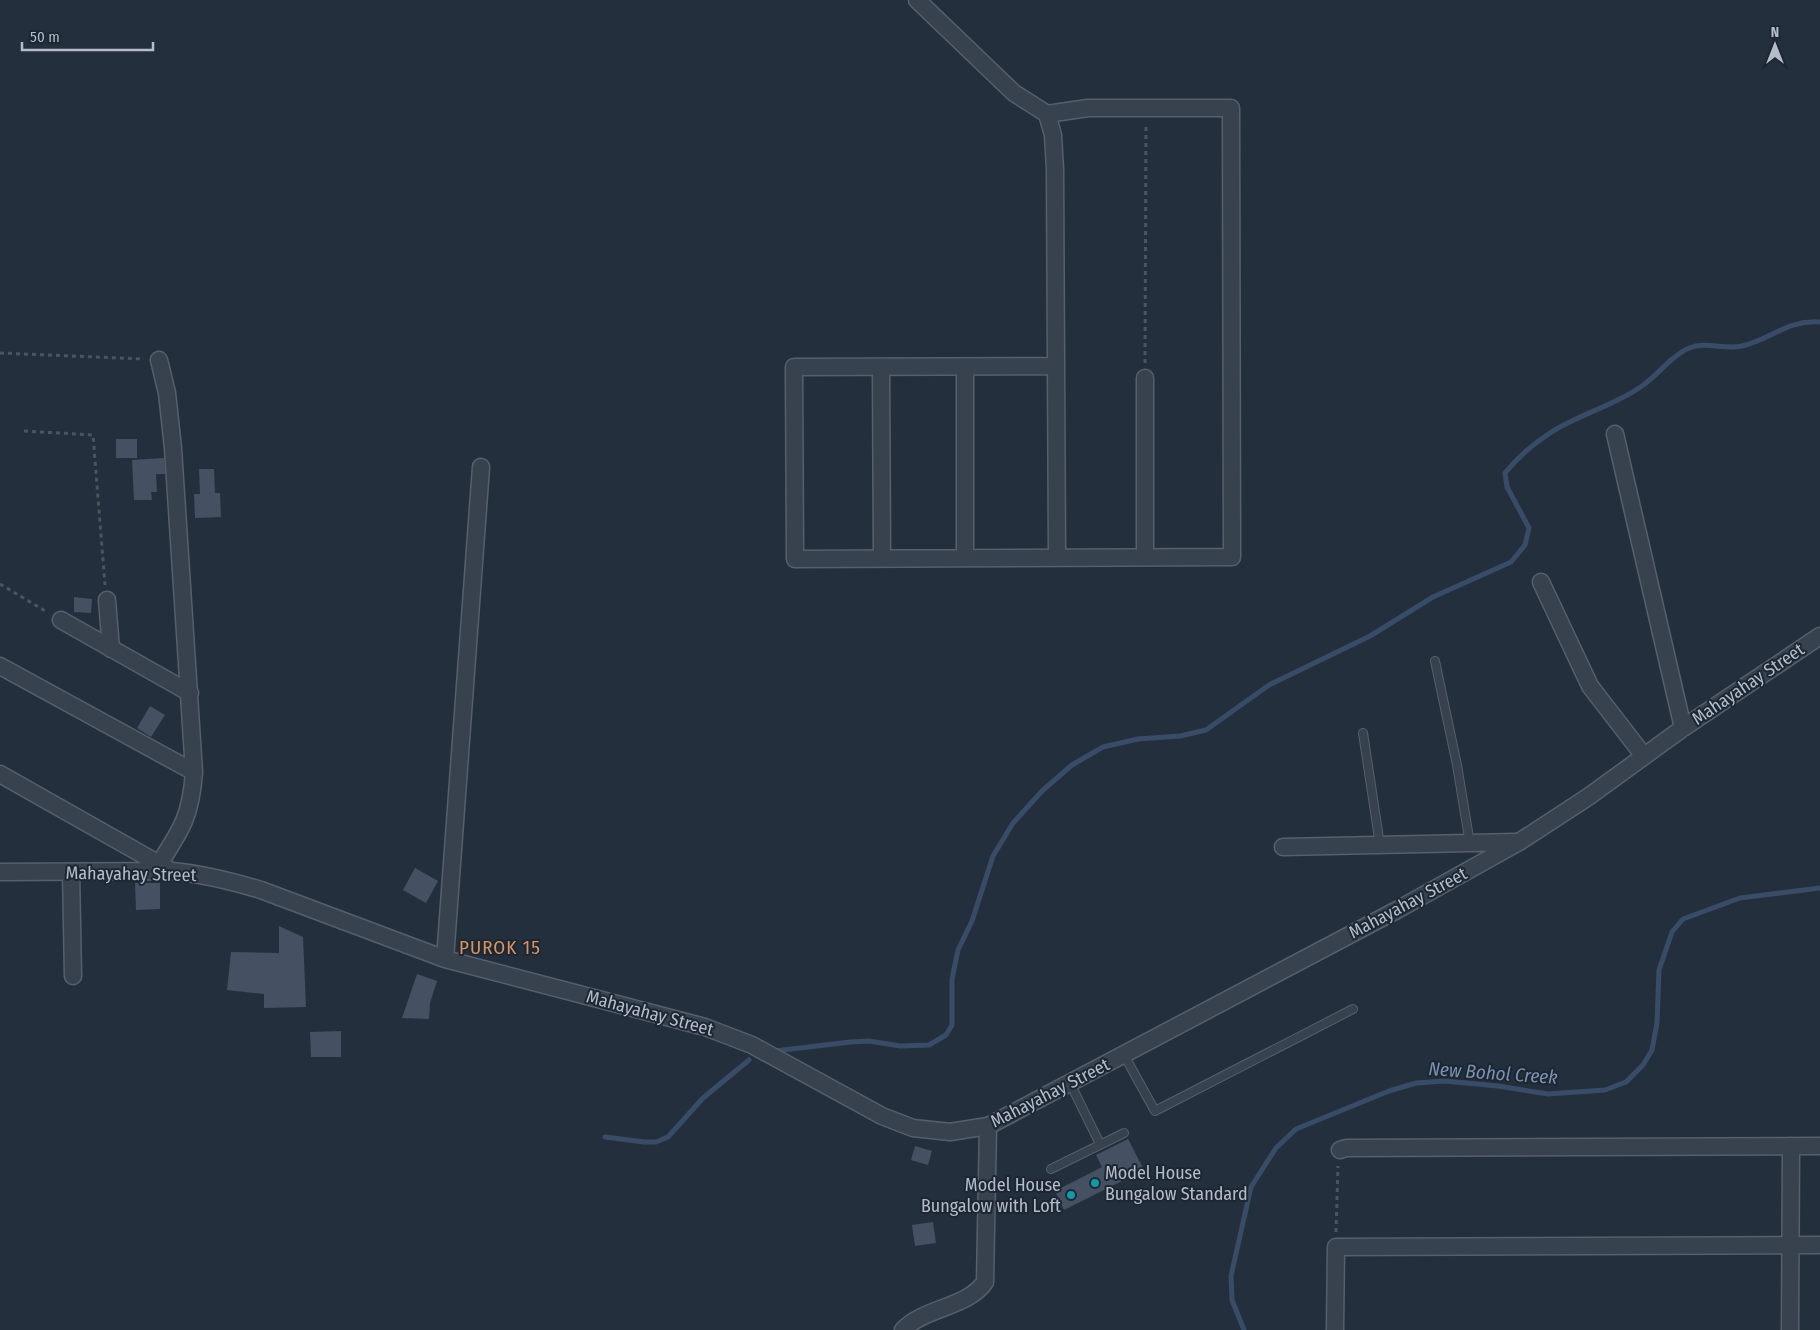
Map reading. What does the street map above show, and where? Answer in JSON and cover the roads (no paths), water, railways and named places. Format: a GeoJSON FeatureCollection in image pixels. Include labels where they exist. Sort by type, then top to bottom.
{"type":"FeatureCollection","features":[{"type":"Feature","properties":{"kind":"street"},"geometry":{"type":"LineString","coordinates":[[917,0],[1014,92],[1047,114],[1088,108],[1231,108],[1232,557],[794,559],[794,367],[1056,366]]}},
{"type":"Feature","properties":{"kind":"street"},"geometry":{"type":"LineString","coordinates":[[1047,114],[1055,149],[1057,558]]}},
{"type":"Feature","properties":{"kind":"street"},"geometry":{"type":"LineString","coordinates":[[0,774],[165,868],[191,803],[194,772],[171,418],[160,360]]}},
{"type":"Feature","properties":{"kind":"street"},"geometry":{"type":"LineString","coordinates":[[881,367],[882,558]]}},
{"type":"Feature","properties":{"kind":"street"},"geometry":{"type":"LineString","coordinates":[[965,367],[966,558]]}},
{"type":"Feature","properties":{"kind":"street"},"geometry":{"type":"LineString","coordinates":[[1144,378],[1145,557]]}},
{"type":"Feature","properties":{"kind":"street"},"geometry":{"type":"LineString","coordinates":[[1615,434],[1683,728]]}},
{"type":"Feature","properties":{"kind":"street"},"geometry":{"type":"LineString","coordinates":[[445,958],[481,468]]}},
{"type":"Feature","properties":{"kind":"street"},"geometry":{"type":"LineString","coordinates":[[1541,582],[1590,686],[1644,756]]}},
{"type":"Feature","properties":{"kind":"street"},"geometry":{"type":"LineString","coordinates":[[107,600],[111,649]]}},
{"type":"Feature","properties":{"kind":"street"},"geometry":{"type":"LineString","coordinates":[[61,620],[190,693]]}},
{"type":"Feature","properties":{"kind":"street","name":"Mahayahay Street"},"geometry":{"type":"LineString","coordinates":[[0,872],[71,872],[165,868],[200,874],[261,890],[445,958],[679,1020],[728,1035],[752,1045],[882,1116],[913,1128],[950,1132],[988,1126],[1124,1055],[1519,842],[1588,797],[1683,728],[1820,636]]}},
{"type":"Feature","properties":{"kind":"street"},"geometry":{"type":"LineString","coordinates":[[0,666],[194,772]]}},
{"type":"Feature","properties":{"kind":"street"},"geometry":{"type":"LineString","coordinates":[[1283,847],[1519,842]]}},
{"type":"Feature","properties":{"kind":"street"},"geometry":{"type":"LineString","coordinates":[[71,872],[73,976]]}},
{"type":"Feature","properties":{"kind":"street"},"geometry":{"type":"LineString","coordinates":[[903,1330],[917,1320],[974,1293],[986,1282],[988,1126]]}},
{"type":"Feature","properties":{"kind":"street"},"geometry":{"type":"LineString","coordinates":[[1790,1330],[1792,1146]]}},
{"type":"Feature","properties":{"kind":"street"},"geometry":{"type":"LineString","coordinates":[[1340,1150],[1356,1148],[1820,1146]]}},
{"type":"Feature","properties":{"kind":"street"},"geometry":{"type":"LineString","coordinates":[[1335,1330],[1336,1248],[1820,1245]]}},
{"type":"Feature","properties":{"kind":"lane"},"geometry":{"type":"LineString","coordinates":[[1435,662],[1454,746],[1470,844]]}},
{"type":"Feature","properties":{"kind":"lane"},"geometry":{"type":"LineString","coordinates":[[1363,733],[1380,845]]}},
{"type":"Feature","properties":{"kind":"lane"},"geometry":{"type":"LineString","coordinates":[[1124,1055],[1155,1111],[1353,1009]]}},
{"type":"Feature","properties":{"kind":"lane"},"geometry":{"type":"LineString","coordinates":[[1070,1083],[1100,1144]]}},
{"type":"Feature","properties":{"kind":"lane"},"geometry":{"type":"LineString","coordinates":[[1050,1169],[1124,1132]]}},
{"type":"Feature","properties":{"kind":"waterway"},"geometry":{"type":"LineString","coordinates":[[775,1051],[869,1041],[900,1046],[929,1045],[946,1035],[952,1025],[952,979],[958,950],[972,921],[993,856],[1013,823],[1042,791],[1072,765],[1103,747],[1138,739],[1180,736],[1206,730],[1269,685],[1370,636],[1433,597],[1511,562],[1525,545],[1529,528],[1507,487],[1505,473],[1520,456],[1538,442],[1561,426],[1631,393],[1648,382],[1682,351],[1689,348],[1702,345],[1742,346],[1788,327],[1808,322],[1820,322]]}},
{"type":"Feature","properties":{"kind":"waterway","name":"New Bohol Creek"},"geometry":{"type":"LineString","coordinates":[[1244,1330],[1232,1300],[1231,1276],[1251,1187],[1276,1148],[1296,1129],[1389,1091],[1416,1083],[1445,1081],[1498,1086],[1548,1094],[1605,1090],[1626,1082],[1643,1065],[1652,1050],[1657,1023],[1659,970],[1672,932],[1683,919],[1740,898],[1820,888]]}},
{"type":"Feature","properties":{"kind":"waterway"},"geometry":{"type":"LineString","coordinates":[[605,1137],[644,1142],[656,1142],[668,1137],[703,1098],[749,1060]]}},
{"type":"Feature","properties":{"kind":"place","name":"Model House Bungalow Standard"},"geometry":{"type":"Point","coordinates":[1095,1183]}},
{"type":"Feature","properties":{"kind":"place","name":"Model House Bungalow with Loft"},"geometry":{"type":"Point","coordinates":[1071,1195]}},
{"type":"Feature","properties":{"kind":"district","name":"PUROK 15"},"geometry":{"type":"Point","coordinates":[500,947]}}]}
